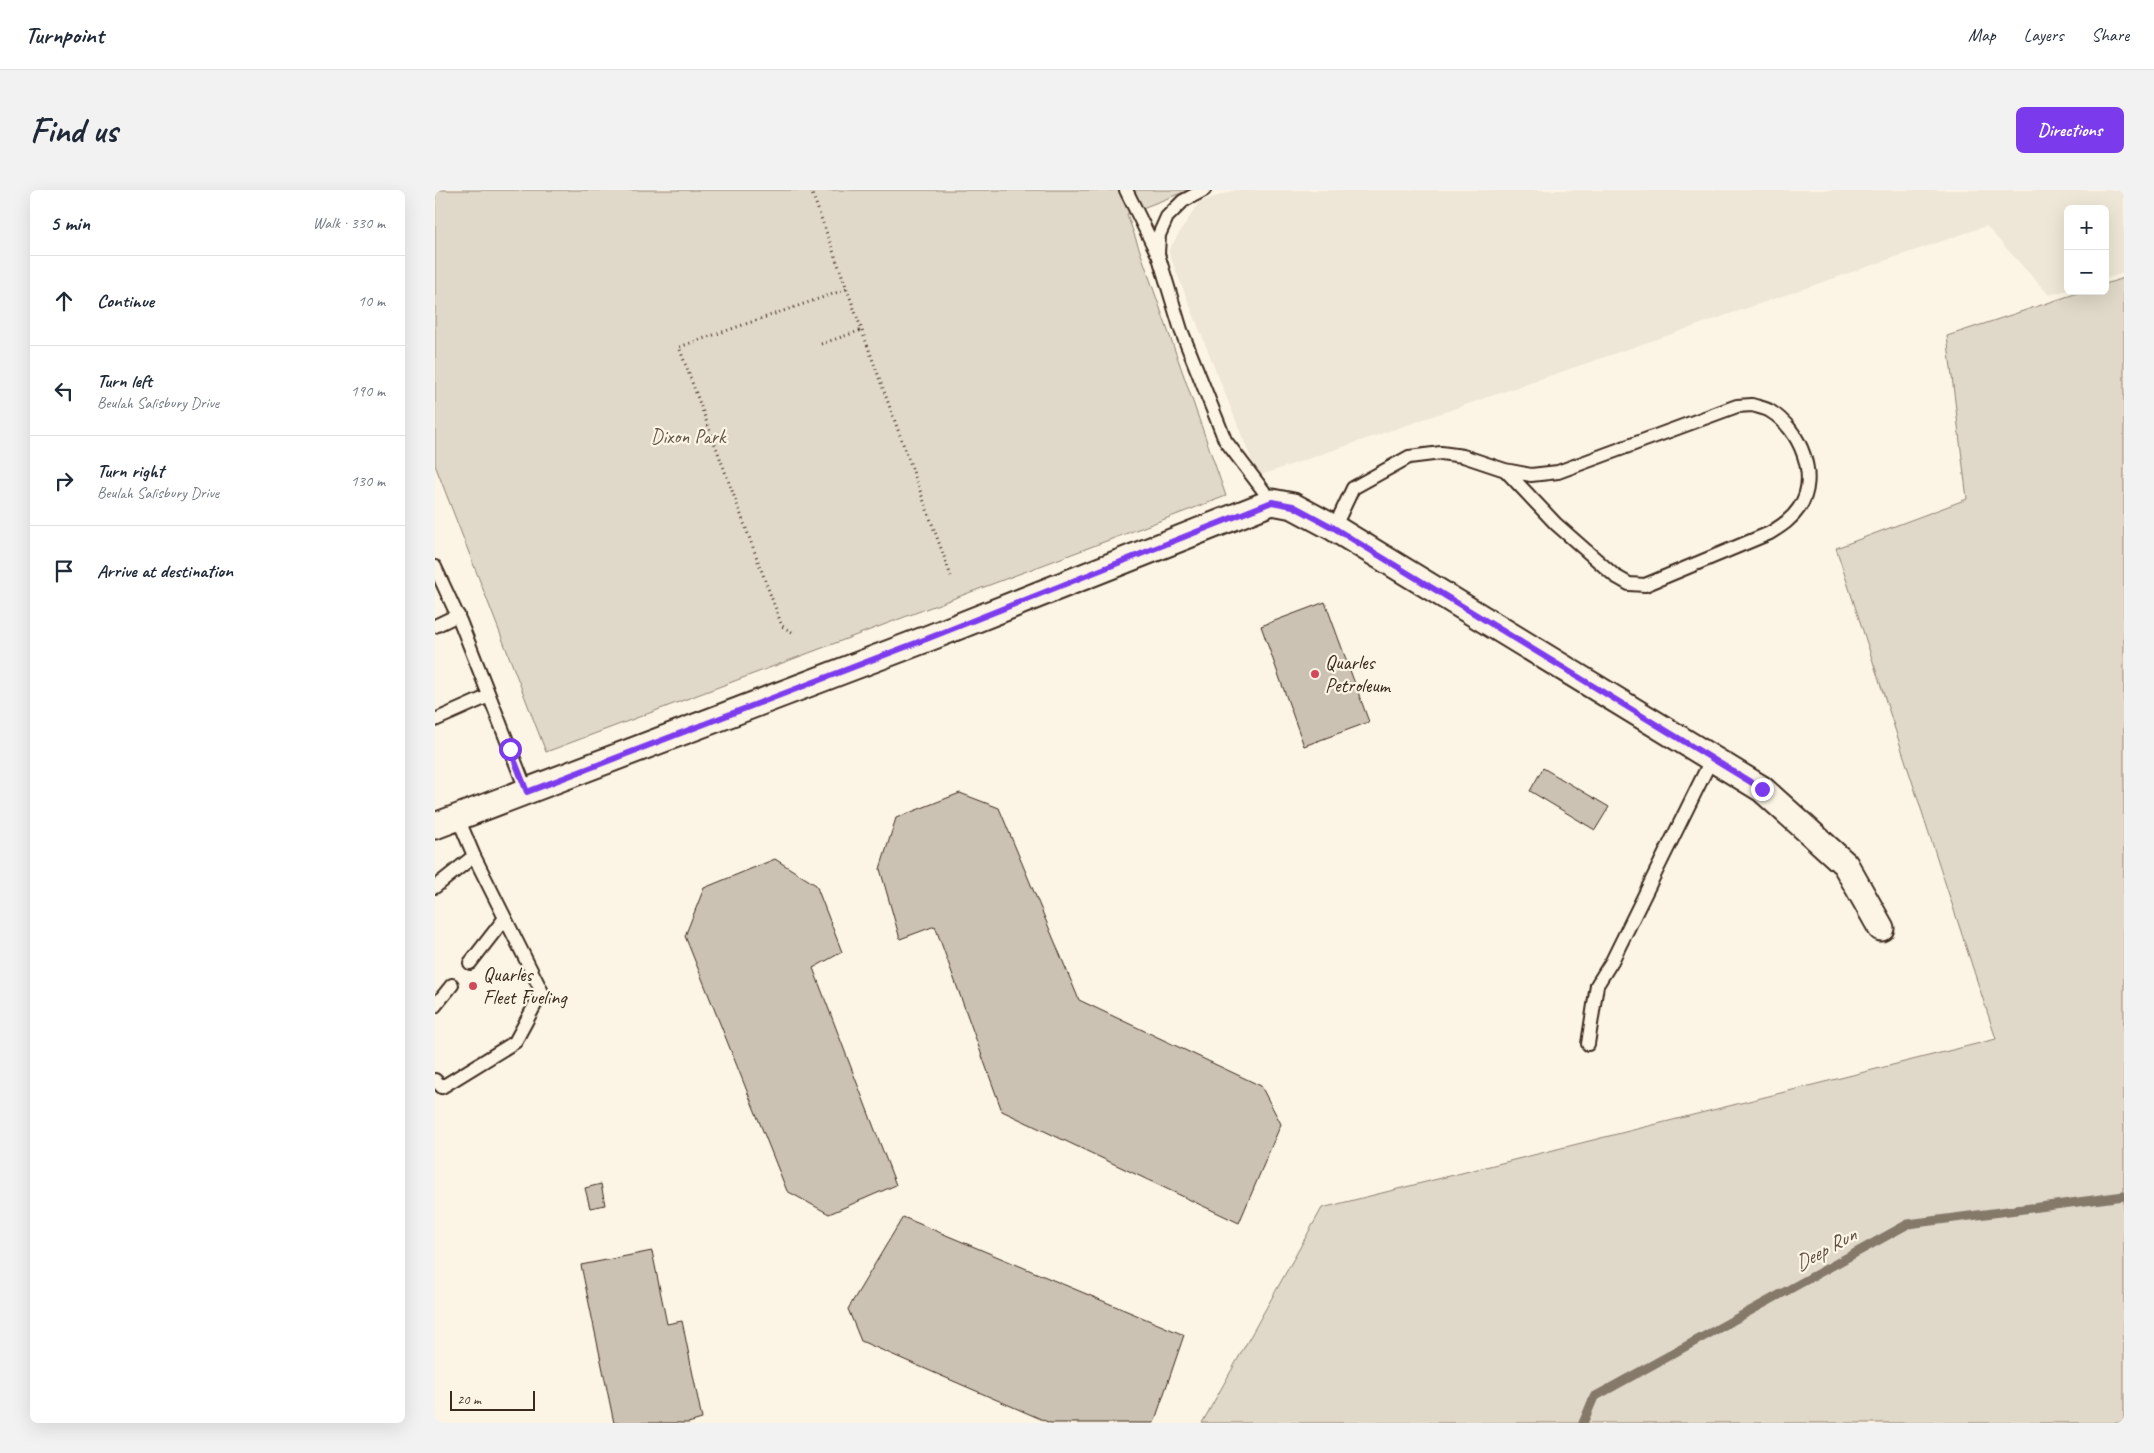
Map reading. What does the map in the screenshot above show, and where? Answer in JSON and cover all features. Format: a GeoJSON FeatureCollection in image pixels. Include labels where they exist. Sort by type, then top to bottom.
{"type":"FeatureCollection","features":[{"type":"Feature","properties":{"kind":"street"},"geometry":{"type":"LineString","coordinates":[[435,826],[938,634],[1272,502],[1293,506],[1334,528],[1762,789],[1845,864],[1881,928]]}},
{"type":"Feature","properties":{"kind":"lane"},"geometry":{"type":"LineString","coordinates":[[1126,190],[1158,254],[1181,330],[1225,440],[1272,502]]}},
{"type":"Feature","properties":{"kind":"lane"},"geometry":{"type":"LineString","coordinates":[[1158,254],[1159,235],[1167,217],[1183,201],[1204,190]]}},
{"type":"Feature","properties":{"kind":"lane"},"geometry":{"type":"LineString","coordinates":[[1334,528],[1353,488],[1409,457],[1441,453],[1456,455],[1505,470],[1531,475],[1558,472],[1737,406],[1752,406],[1769,410],[1783,421],[1799,442],[1807,467],[1806,488],[1800,507],[1787,522],[1770,533],[1645,585],[1629,584],[1615,576],[1556,524],[1505,470]]}},
{"type":"Feature","properties":{"kind":"lane"},"geometry":{"type":"LineString","coordinates":[[435,567],[458,615],[527,792]]}},
{"type":"Feature","properties":{"kind":"lane"},"geometry":{"type":"LineString","coordinates":[[435,626],[458,615]]}},
{"type":"Feature","properties":{"kind":"lane"},"geometry":{"type":"LineString","coordinates":[[435,720],[489,696]]}},
{"type":"Feature","properties":{"kind":"lane"},"geometry":{"type":"LineString","coordinates":[[1589,1044],[1597,985],[1612,961],[1712,758]]}},
{"type":"Feature","properties":{"kind":"lane"},"geometry":{"type":"LineString","coordinates":[[435,1080],[442,1087],[515,1042],[542,992],[474,856],[458,818]]}},
{"type":"Feature","properties":{"kind":"lane"},"geometry":{"type":"LineString","coordinates":[[435,887],[474,856]]}},
{"type":"Feature","properties":{"kind":"lane"},"geometry":{"type":"LineString","coordinates":[[470,963],[505,918]]}},
{"type":"Feature","properties":{"kind":"lane"},"geometry":{"type":"LineString","coordinates":[[435,1006],[452,985]]}},
{"type":"Feature","properties":{"kind":"path"},"geometry":{"type":"LineString","coordinates":[[811,190],[951,576]]}},
{"type":"Feature","properties":{"kind":"path"},"geometry":{"type":"LineString","coordinates":[[792,632],[782,626],[679,347],[847,289]]}},
{"type":"Feature","properties":{"kind":"path"},"geometry":{"type":"LineString","coordinates":[[821,344],[862,330]]}},
{"type":"Feature","properties":{"kind":"shaded area"},"geometry":{"type":"Polygon","coordinates":[[[1235,190],[2124,190],[2124,273],[2109,278],[2109,205],[2064,205],[2064,291],[2049,295],[1986,226],[1258,476],[1168,251],[1199,202],[1235,190]]]}},
{"type":"Feature","properties":{"kind":"green space","name":"Dixon Park"},"geometry":{"type":"Polygon","coordinates":[[[435,190],[1189,190],[1127,214],[1226,496],[546,752],[435,465],[435,190]]]}},
{"type":"Feature","properties":{"kind":"green space"},"geometry":{"type":"Polygon","coordinates":[[[2124,278],[2124,1423],[1202,1423],[1322,1208],[1996,1039],[1836,548],[1967,499],[1947,336],[2072,295],[2109,295],[2109,283],[2124,278]]]}},
{"type":"Feature","properties":{"kind":"building","name":"Quarles Petroleum"},"geometry":{"type":"Polygon","coordinates":[[[1325,602],[1369,722],[1304,746],[1261,626],[1325,602]]]}},
{"type":"Feature","properties":{"kind":"building"},"geometry":{"type":"Polygon","coordinates":[[[1543,768],[1609,807],[1595,830],[1530,791],[1543,768]]]}},
{"type":"Feature","properties":{"kind":"building"},"geometry":{"type":"Polygon","coordinates":[[[960,793],[999,808],[1079,1000],[1261,1086],[1281,1124],[1239,1223],[1002,1111],[935,926],[900,939],[880,869],[896,818],[960,793]]]}},
{"type":"Feature","properties":{"kind":"building"},"geometry":{"type":"Polygon","coordinates":[[[775,859],[816,885],[842,952],[813,968],[896,1185],[829,1214],[787,1191],[685,936],[704,888],[775,859]]]}},
{"type":"Feature","properties":{"kind":"building"},"geometry":{"type":"Polygon","coordinates":[[[601,1184],[605,1205],[590,1208],[585,1188],[601,1184]]]}},
{"type":"Feature","properties":{"kind":"building"},"geometry":{"type":"Polygon","coordinates":[[[903,1217],[1184,1335],[1154,1423],[1050,1423],[861,1341],[848,1309],[903,1217]]]}},
{"type":"Feature","properties":{"kind":"building"},"geometry":{"type":"Polygon","coordinates":[[[652,1251],[667,1324],[682,1321],[702,1419],[688,1423],[614,1423],[581,1265],[652,1251]]]}},
{"type":"Feature","properties":{"kind":"waterway","name":"Deep Run"},"geometry":{"type":"LineString","coordinates":[[1583,1423],[1594,1397],[1908,1224],[2124,1196]]}},
{"type":"Feature","properties":{"kind":"place","name":"Quarles Petroleum"},"geometry":{"type":"Point","coordinates":[1315,674]}},
{"type":"Feature","properties":{"kind":"place","name":"Quarles Fleet Fueling"},"geometry":{"type":"Point","coordinates":[473,986]}},
{"type":"Feature","properties":{"kind":"route"},"geometry":{"type":"LineString","coordinates":[[510,749],[527,792],[929,638],[1272,502],[1293,506],[1334,528],[1762,789]]}}]}
